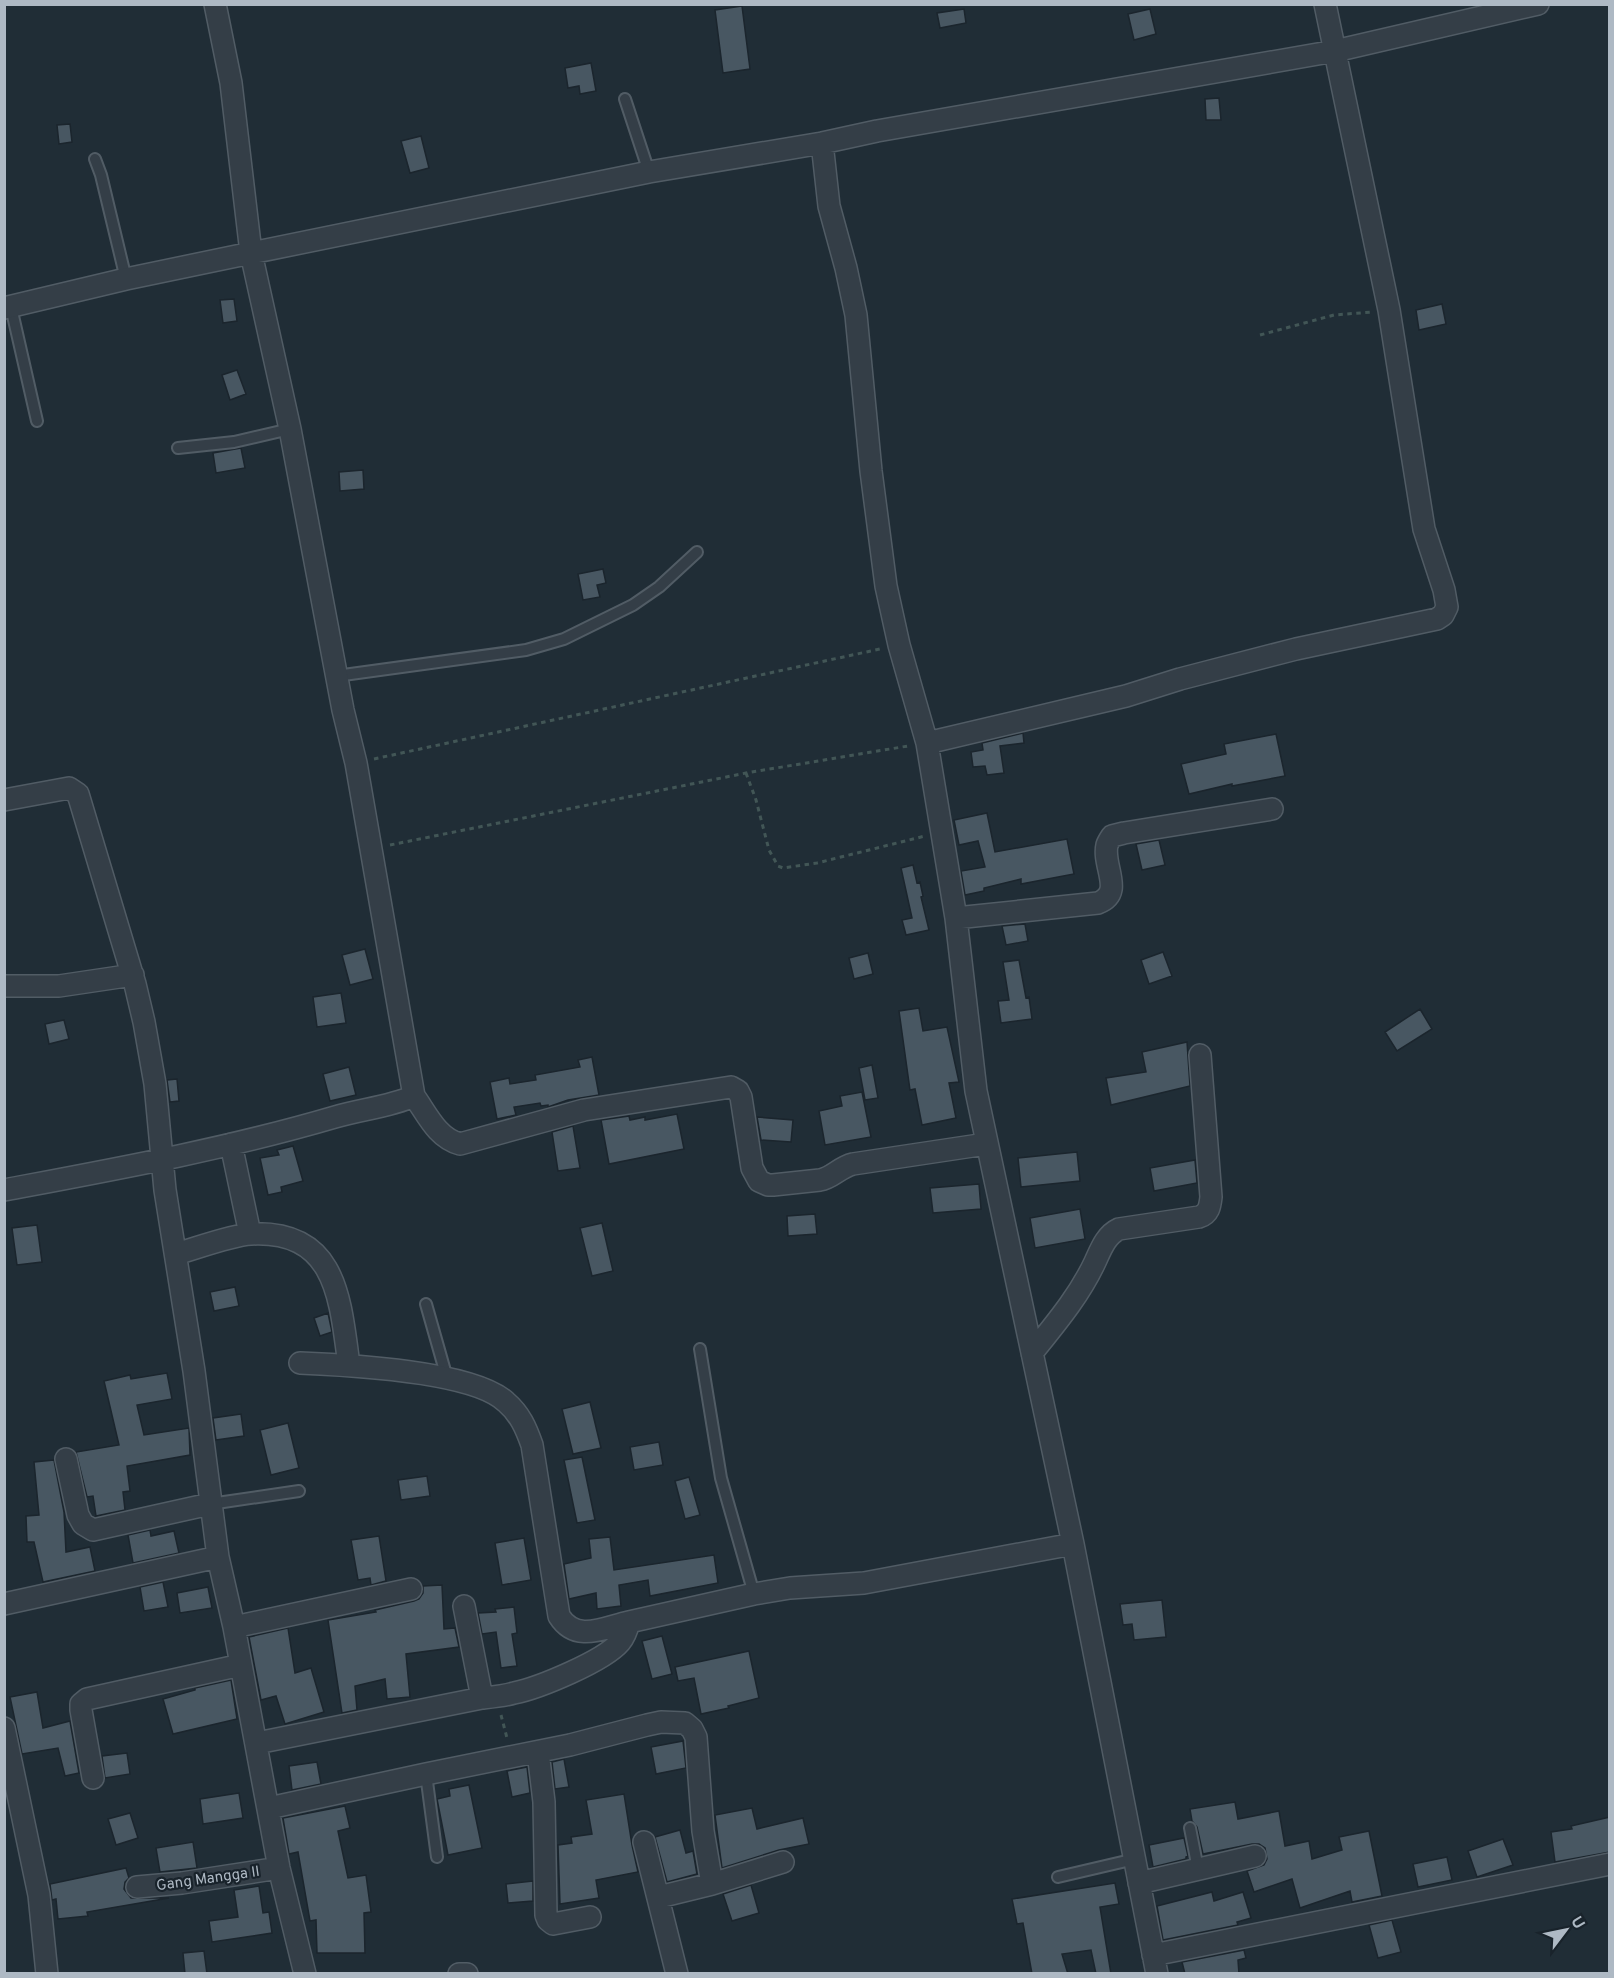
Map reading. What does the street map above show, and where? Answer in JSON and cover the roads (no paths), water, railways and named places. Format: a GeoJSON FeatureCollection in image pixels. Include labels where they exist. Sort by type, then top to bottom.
{"type":"FeatureCollection","features":[{"type":"Feature","properties":{"kind":"street"},"geometry":{"type":"LineString","coordinates":[[215,4],[231,83],[250,253],[290,429],[336,676],[356,763],[414,1096],[448,1141],[460,1144],[584,1110],[731,1087],[738,1091],[741,1097],[752,1168],[759,1181],[768,1185],[826,1179],[845,1166],[853,1164],[986,1144]]}},
{"type":"Feature","properties":{"kind":"street"},"geometry":{"type":"LineString","coordinates":[[927,743],[1126,696],[1266,656],[1437,619],[1443,615],[1447,607],[1444,590],[1424,529],[1389,310],[1325,4]]}},
{"type":"Feature","properties":{"kind":"street"},"geometry":{"type":"LineString","coordinates":[[8,308],[126,279],[649,172],[1335,51],[1538,4]]}},
{"type":"Feature","properties":{"kind":"street"},"geometry":{"type":"LineString","coordinates":[[822,143],[829,206],[856,315],[871,471],[886,586],[899,645],[927,743],[956,918],[976,1091],[1073,1544],[1155,1964],[1610,1864]]}},
{"type":"Feature","properties":{"kind":"street"},"geometry":{"type":"LineString","coordinates":[[4,801],[69,788],[78,794],[133,975],[155,1084],[165,1190],[205,1454],[218,1557],[257,1743],[279,1868],[305,1974]]}},
{"type":"Feature","properties":{"kind":"street"},"geometry":{"type":"LineString","coordinates":[[956,918],[1098,903],[1107,900],[1112,891],[1107,846],[1112,836],[1272,809]]}},
{"type":"Feature","properties":{"kind":"street"},"geometry":{"type":"LineString","coordinates":[[4,986],[59,986],[133,975]]}},
{"type":"Feature","properties":{"kind":"street"},"geometry":{"type":"LineString","coordinates":[[1032,1353],[1081,1290],[1105,1242],[1113,1232],[1119,1229],[1199,1217],[1207,1212],[1210,1197],[1200,1055]]}},
{"type":"Feature","properties":{"kind":"street"},"geometry":{"type":"LineString","coordinates":[[4,1190],[163,1160],[358,1111],[395,1105],[414,1096]]}},
{"type":"Feature","properties":{"kind":"street"},"geometry":{"type":"LineString","coordinates":[[231,1144],[250,1234]]}},
{"type":"Feature","properties":{"kind":"street"},"geometry":{"type":"LineString","coordinates":[[176,1254],[250,1234],[296,1239],[313,1251],[325,1266],[335,1285],[349,1365]]}},
{"type":"Feature","properties":{"kind":"street"},"geometry":{"type":"LineString","coordinates":[[300,1364],[349,1365],[447,1378],[481,1387],[505,1401],[525,1424],[532,1444],[559,1616],[566,1626],[580,1633],[754,1593],[864,1583],[1073,1544]]}},
{"type":"Feature","properties":{"kind":"street"},"geometry":{"type":"LineString","coordinates":[[66,1459],[78,1515],[83,1524],[93,1530],[210,1504]]}},
{"type":"Feature","properties":{"kind":"street"},"geometry":{"type":"LineString","coordinates":[[4,1604],[218,1557]]}},
{"type":"Feature","properties":{"kind":"street"},"geometry":{"type":"LineString","coordinates":[[234,1627],[411,1589]]}},
{"type":"Feature","properties":{"kind":"street"},"geometry":{"type":"LineString","coordinates":[[464,1606],[488,1697]]}},
{"type":"Feature","properties":{"kind":"street"},"geometry":{"type":"LineString","coordinates":[[257,1743],[528,1689],[566,1674],[611,1650],[627,1632],[629,1622]]}},
{"type":"Feature","properties":{"kind":"street"},"geometry":{"type":"LineString","coordinates":[[93,1778],[81,1710],[81,1704],[87,1699],[241,1665]]}},
{"type":"Feature","properties":{"kind":"street"},"geometry":{"type":"LineString","coordinates":[[268,1808],[538,1752],[661,1722],[685,1723],[696,1737],[703,1831],[712,1884]]}},
{"type":"Feature","properties":{"kind":"street"},"geometry":{"type":"LineString","coordinates":[[4,1728],[39,1895],[47,1974]]}},
{"type":"Feature","properties":{"kind":"street"},"geometry":{"type":"LineString","coordinates":[[538,1752],[544,1802],[546,1915],[553,1924],[590,1917]]}},
{"type":"Feature","properties":{"kind":"street"},"geometry":{"type":"LineString","coordinates":[[644,1842],[677,1974]]}},
{"type":"Feature","properties":{"kind":"street"},"geometry":{"type":"LineString","coordinates":[[1139,1882],[1255,1856]]}},
{"type":"Feature","properties":{"kind":"street"},"geometry":{"type":"LineString","coordinates":[[659,1897],[712,1884],[783,1862]]}},
{"type":"Feature","properties":{"kind":"street","name":"Gang Mangga II"},"geometry":{"type":"LineString","coordinates":[[138,1887],[182,1883],[279,1868]]}},
{"type":"Feature","properties":{"kind":"street"},"geometry":{"type":"LineString","coordinates":[[459,1974],[467,1974]]}},
{"type":"Feature","properties":{"kind":"lane"},"geometry":{"type":"LineString","coordinates":[[625,99],[649,172]]}},
{"type":"Feature","properties":{"kind":"lane"},"geometry":{"type":"LineString","coordinates":[[95,159],[101,175],[126,279]]}},
{"type":"Feature","properties":{"kind":"lane"},"geometry":{"type":"LineString","coordinates":[[8,308],[37,422]]}},
{"type":"Feature","properties":{"kind":"lane"},"geometry":{"type":"LineString","coordinates":[[178,448],[234,442],[290,429]]}},
{"type":"Feature","properties":{"kind":"lane"},"geometry":{"type":"LineString","coordinates":[[336,676],[526,650],[564,639],[633,605],[659,587],[697,552]]}},
{"type":"Feature","properties":{"kind":"lane"},"geometry":{"type":"LineString","coordinates":[[426,1304],[447,1378]]}},
{"type":"Feature","properties":{"kind":"lane"},"geometry":{"type":"LineString","coordinates":[[700,1349],[721,1478],[754,1593]]}},
{"type":"Feature","properties":{"kind":"lane"},"geometry":{"type":"LineString","coordinates":[[210,1504],[299,1491]]}},
{"type":"Feature","properties":{"kind":"lane"},"geometry":{"type":"LineString","coordinates":[[426,1774],[437,1857]]}},
{"type":"Feature","properties":{"kind":"lane"},"geometry":{"type":"LineString","coordinates":[[1190,1828],[1198,1869]]}},
{"type":"Feature","properties":{"kind":"lane"},"geometry":{"type":"LineString","coordinates":[[1058,1877],[1135,1859]]}}]}
